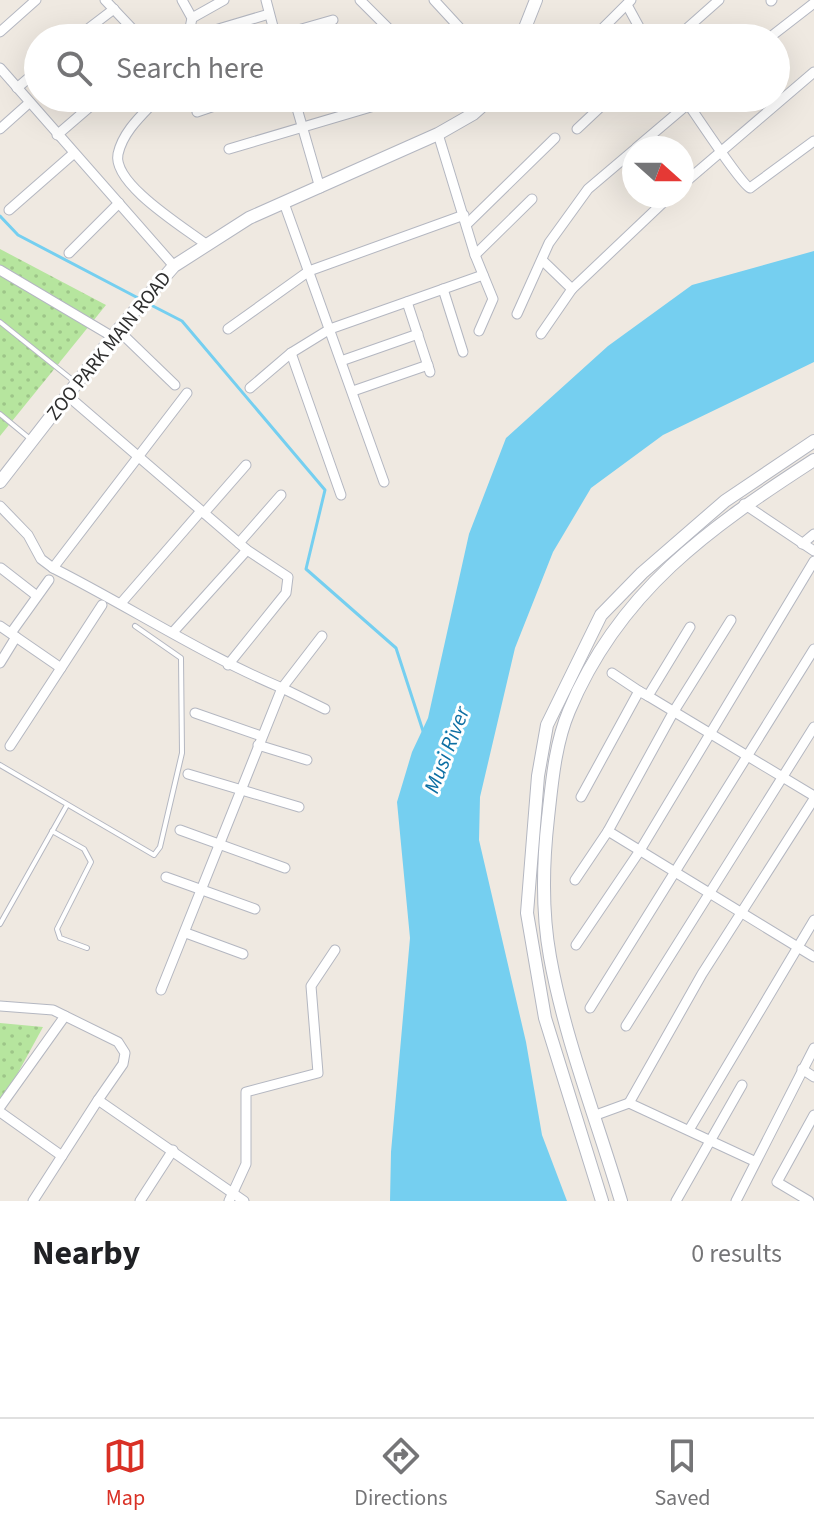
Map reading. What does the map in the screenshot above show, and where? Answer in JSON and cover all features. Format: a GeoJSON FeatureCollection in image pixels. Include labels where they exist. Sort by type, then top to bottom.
{"type":"FeatureCollection","features":[{"type":"Feature","properties":{"kind":"street"},"geometry":{"type":"LineString","coordinates":[[0,32],[36,0]]}},
{"type":"Feature","properties":{"kind":"street"},"geometry":{"type":"LineString","coordinates":[[105,0],[128,24]]}},
{"type":"Feature","properties":{"kind":"street"},"geometry":{"type":"LineString","coordinates":[[182,0],[192,18],[191,24]]}},
{"type":"Feature","properties":{"kind":"street"},"geometry":{"type":"LineString","coordinates":[[192,18],[224,0]]}},
{"type":"Feature","properties":{"kind":"street"},"geometry":{"type":"LineString","coordinates":[[266,0],[271,24]]}},
{"type":"Feature","properties":{"kind":"street"},"geometry":{"type":"LineString","coordinates":[[360,0],[384,24]]}},
{"type":"Feature","properties":{"kind":"street"},"geometry":{"type":"LineString","coordinates":[[434,0],[456,24]]}},
{"type":"Feature","properties":{"kind":"street"},"geometry":{"type":"LineString","coordinates":[[527,24],[536,0]]}},
{"type":"Feature","properties":{"kind":"street"},"geometry":{"type":"LineString","coordinates":[[692,24],[719,0]]}},
{"type":"Feature","properties":{"kind":"street"},"geometry":{"type":"LineString","coordinates":[[607,24],[629,2],[639,24]]}},
{"type":"Feature","properties":{"kind":"street"},"geometry":{"type":"LineString","coordinates":[[787,24],[814,3]]}},
{"type":"Feature","properties":{"kind":"street"},"geometry":{"type":"LineString","coordinates":[[94,24],[114,9]]}},
{"type":"Feature","properties":{"kind":"street"},"geometry":{"type":"LineString","coordinates":[[235,24],[269,14]]}},
{"type":"Feature","properties":{"kind":"street"},"geometry":{"type":"LineString","coordinates":[[319,24],[333,20]]}},
{"type":"Feature","properties":{"kind":"street"},"geometry":{"type":"LineString","coordinates":[[0,68],[24,97]]}},
{"type":"Feature","properties":{"kind":"street"},"geometry":{"type":"LineString","coordinates":[[790,92],[814,72]]}},
{"type":"Feature","properties":{"kind":"street"},"geometry":{"type":"LineString","coordinates":[[17,88],[24,82]]}},
{"type":"Feature","properties":{"kind":"street"},"geometry":{"type":"LineString","coordinates":[[0,129],[24,107]]}},
{"type":"Feature","properties":{"kind":"street"},"geometry":{"type":"LineString","coordinates":[[37,112],[174,266]]}},
{"type":"Feature","properties":{"kind":"street"},"geometry":{"type":"LineString","coordinates":[[57,135],[84,112]]}},
{"type":"Feature","properties":{"kind":"street"},"geometry":{"type":"LineString","coordinates":[[145,112],[128,131],[118,153],[118,165],[129,185],[207,245]]}},
{"type":"Feature","properties":{"kind":"street"},"geometry":{"type":"LineString","coordinates":[[298,112],[320,188]]}},
{"type":"Feature","properties":{"kind":"street"},"geometry":{"type":"LineString","coordinates":[[229,149],[356,112]]}},
{"type":"Feature","properties":{"kind":"street","name":"ZOO PARK MAIN ROAD"},"geometry":{"type":"LineString","coordinates":[[0,482],[155,284],[174,266],[249,218],[438,134],[475,112]]}},
{"type":"Feature","properties":{"kind":"street"},"geometry":{"type":"LineString","coordinates":[[577,129],[595,112]]}},
{"type":"Feature","properties":{"kind":"street"},"geometry":{"type":"LineString","coordinates":[[649,136],[676,112]]}},
{"type":"Feature","properties":{"kind":"street"},"geometry":{"type":"LineString","coordinates":[[697,112],[741,182],[755,188],[814,141]]}},
{"type":"Feature","properties":{"kind":"street"},"geometry":{"type":"LineString","coordinates":[[694,174],[766,112]]}},
{"type":"Feature","properties":{"kind":"street"},"geometry":{"type":"LineString","coordinates":[[438,134],[475,255],[493,299],[479,331]]}},
{"type":"Feature","properties":{"kind":"street"},"geometry":{"type":"LineString","coordinates":[[228,329],[309,271],[465,220],[555,138]]}},
{"type":"Feature","properties":{"kind":"street"},"geometry":{"type":"LineString","coordinates":[[9,210],[73,154]]}},
{"type":"Feature","properties":{"kind":"street"},"geometry":{"type":"LineString","coordinates":[[517,314],[549,243],[588,189],[622,160]]}},
{"type":"Feature","properties":{"kind":"street"},"geometry":{"type":"LineString","coordinates":[[475,255],[532,199]]}},
{"type":"Feature","properties":{"kind":"street"},"geometry":{"type":"LineString","coordinates":[[69,253],[119,203]]}},
{"type":"Feature","properties":{"kind":"street"},"geometry":{"type":"LineString","coordinates":[[284,203],[384,482]]}},
{"type":"Feature","properties":{"kind":"street"},"geometry":{"type":"LineString","coordinates":[[541,334],[572,289],[657,208]]}},
{"type":"Feature","properties":{"kind":"street"},"geometry":{"type":"LineString","coordinates":[[542,260],[572,289]]}},
{"type":"Feature","properties":{"kind":"street"},"geometry":{"type":"LineString","coordinates":[[0,270],[116,334],[175,385]]}},
{"type":"Feature","properties":{"kind":"street"},"geometry":{"type":"LineString","coordinates":[[250,388],[291,353],[330,329],[483,275]]}},
{"type":"Feature","properties":{"kind":"street"},"geometry":{"type":"LineString","coordinates":[[443,289],[463,352]]}},
{"type":"Feature","properties":{"kind":"street"},"geometry":{"type":"LineString","coordinates":[[353,391],[429,369],[407,302]]}},
{"type":"Feature","properties":{"kind":"street"},"geometry":{"type":"LineString","coordinates":[[341,361],[418,334]]}},
{"type":"Feature","properties":{"kind":"street"},"geometry":{"type":"LineString","coordinates":[[291,353],[341,495]]}},
{"type":"Feature","properties":{"kind":"street"},"geometry":{"type":"LineString","coordinates":[[53,568],[187,393]]}},
{"type":"Feature","properties":{"kind":"street"},"geometry":{"type":"LineString","coordinates":[[68,396],[243,546],[283,572],[289,583],[286,593],[228,665]]}},
{"type":"Feature","properties":{"kind":"street"},"geometry":{"type":"LineString","coordinates":[[602,1201],[545,1018],[527,913],[538,776],[547,725],[601,615],[642,573],[725,501],[814,441]]}},
{"type":"Feature","properties":{"kind":"street"},"geometry":{"type":"LineString","coordinates":[[621,1201],[596,1115],[568,1036],[549,954],[545,849],[553,768],[568,712],[611,630],[635,601],[744,504],[814,460]]}},
{"type":"Feature","properties":{"kind":"street"},"geometry":{"type":"LineString","coordinates":[[122,602],[246,465]]}},
{"type":"Feature","properties":{"kind":"street"},"geometry":{"type":"LineString","coordinates":[[174,631],[281,495]]}},
{"type":"Feature","properties":{"kind":"street"},"geometry":{"type":"LineString","coordinates":[[744,504],[814,551]]}},
{"type":"Feature","properties":{"kind":"street"},"geometry":{"type":"LineString","coordinates":[[0,506],[28,535],[41,559],[53,568],[122,602],[228,665],[325,709]]}},
{"type":"Feature","properties":{"kind":"street"},"geometry":{"type":"LineString","coordinates":[[802,544],[814,534]]}},
{"type":"Feature","properties":{"kind":"street"},"geometry":{"type":"LineString","coordinates":[[576,945],[639,852],[814,561]]}},
{"type":"Feature","properties":{"kind":"street"},"geometry":{"type":"LineString","coordinates":[[1,568],[37,596]]}},
{"type":"Feature","properties":{"kind":"street"},"geometry":{"type":"LineString","coordinates":[[0,663],[49,580]]}},
{"type":"Feature","properties":{"kind":"street"},"geometry":{"type":"LineString","coordinates":[[10,746],[102,605]]}},
{"type":"Feature","properties":{"kind":"street"},"geometry":{"type":"LineString","coordinates":[[575,880],[608,831],[674,711],[731,620]]}},
{"type":"Feature","properties":{"kind":"street"},"geometry":{"type":"LineString","coordinates":[[0,626],[61,668]]}},
{"type":"Feature","properties":{"kind":"street"},"geometry":{"type":"LineString","coordinates":[[581,797],[644,693],[690,627]]}},
{"type":"Feature","properties":{"kind":"street"},"geometry":{"type":"LineString","coordinates":[[161,990],[282,688],[322,636]]}},
{"type":"Feature","properties":{"kind":"street"},"geometry":{"type":"LineString","coordinates":[[590,1008],[672,872],[814,649]]}},
{"type":"Feature","properties":{"kind":"street"},"geometry":{"type":"LineString","coordinates":[[596,1115],[629,1103],[670,1026],[814,798],[612,673]]}},
{"type":"Feature","properties":{"kind":"street"},"geometry":{"type":"LineString","coordinates":[[195,713],[307,760]]}},
{"type":"Feature","properties":{"kind":"street"},"geometry":{"type":"LineString","coordinates":[[626,1026],[708,891],[814,727]]}},
{"type":"Feature","properties":{"kind":"street"},"geometry":{"type":"LineString","coordinates":[[188,774],[299,807]]}},
{"type":"Feature","properties":{"kind":"street"},"geometry":{"type":"LineString","coordinates":[[180,830],[285,868]]}},
{"type":"Feature","properties":{"kind":"street"},"geometry":{"type":"LineString","coordinates":[[608,831],[814,957]]}},
{"type":"Feature","properties":{"kind":"street"},"geometry":{"type":"LineString","coordinates":[[166,877],[255,909]]}},
{"type":"Feature","properties":{"kind":"street"},"geometry":{"type":"LineString","coordinates":[[689,1130],[814,920]]}},
{"type":"Feature","properties":{"kind":"street"},"geometry":{"type":"LineString","coordinates":[[186,933],[243,954]]}},
{"type":"Feature","properties":{"kind":"street"},"geometry":{"type":"LineString","coordinates":[[231,1198],[246,1164],[246,1092],[318,1073],[311,986],[335,950]]}},
{"type":"Feature","properties":{"kind":"street"},"geometry":{"type":"LineString","coordinates":[[0,1006],[53,1010],[118,1042],[125,1053],[123,1064],[33,1201]]}},
{"type":"Feature","properties":{"kind":"street"},"geometry":{"type":"LineString","coordinates":[[62,1156],[0,1110],[65,1016]]}},
{"type":"Feature","properties":{"kind":"street"},"geometry":{"type":"LineString","coordinates":[[736,1201],[814,1048]]}},
{"type":"Feature","properties":{"kind":"street"},"geometry":{"type":"LineString","coordinates":[[802,1069],[814,1077]]}},
{"type":"Feature","properties":{"kind":"street"},"geometry":{"type":"LineString","coordinates":[[676,1201],[742,1085]]}},
{"type":"Feature","properties":{"kind":"street"},"geometry":{"type":"LineString","coordinates":[[98,1100],[173,1150],[231,1198],[244,1201]]}},
{"type":"Feature","properties":{"kind":"street"},"geometry":{"type":"LineString","coordinates":[[629,1103],[754,1161]]}},
{"type":"Feature","properties":{"kind":"street"},"geometry":{"type":"LineString","coordinates":[[809,1201],[777,1182],[814,1115]]}},
{"type":"Feature","properties":{"kind":"street"},"geometry":{"type":"LineString","coordinates":[[140,1201],[173,1150]]}},
{"type":"Feature","properties":{"kind":"street"},"geometry":{"type":"LineString","coordinates":[[595,1178],[612,1171]]}},
{"type":"Feature","properties":{"kind":"lane"},"geometry":{"type":"LineString","coordinates":[[0,322],[77,384]]}},
{"type":"Feature","properties":{"kind":"lane"},"geometry":{"type":"LineString","coordinates":[[0,414],[33,441]]}},
{"type":"Feature","properties":{"kind":"lane"},"geometry":{"type":"LineString","coordinates":[[0,765],[144,852],[154,855],[160,847],[182,753],[181,658],[177,652],[135,626]]}},
{"type":"Feature","properties":{"kind":"lane"},"geometry":{"type":"LineString","coordinates":[[0,924],[67,805]]}},
{"type":"Feature","properties":{"kind":"lane"},"geometry":{"type":"LineString","coordinates":[[52,831],[84,849],[91,862],[57,929],[60,938],[87,948]]}},
{"type":"Feature","properties":{"kind":"green space"},"geometry":{"type":"Polygon","coordinates":[[[0,249],[106,305],[0,436],[0,249]]]}},
{"type":"Feature","properties":{"kind":"green space"},"geometry":{"type":"Polygon","coordinates":[[[0,1023],[43,1027],[2,1102],[0,1100],[0,1023]]]}},
{"type":"Feature","properties":{"kind":"water","name":"Musi River"},"geometry":{"type":"Polygon","coordinates":[[[814,251],[814,362],[663,435],[591,488],[553,552],[515,648],[480,797],[479,840],[526,1042],[542,1135],[567,1201],[390,1201],[391,1152],[410,938],[397,802],[412,752],[428,718],[469,534],[506,438],[608,346],[692,285],[814,251]]]}},
{"type":"Feature","properties":{"kind":"waterway"},"geometry":{"type":"LineString","coordinates":[[0,216],[18,235],[140,299]]}},
{"type":"Feature","properties":{"kind":"waterway"},"geometry":{"type":"LineString","coordinates":[[147,303],[182,321],[325,490],[306,569],[396,648],[423,731]]}}]}
